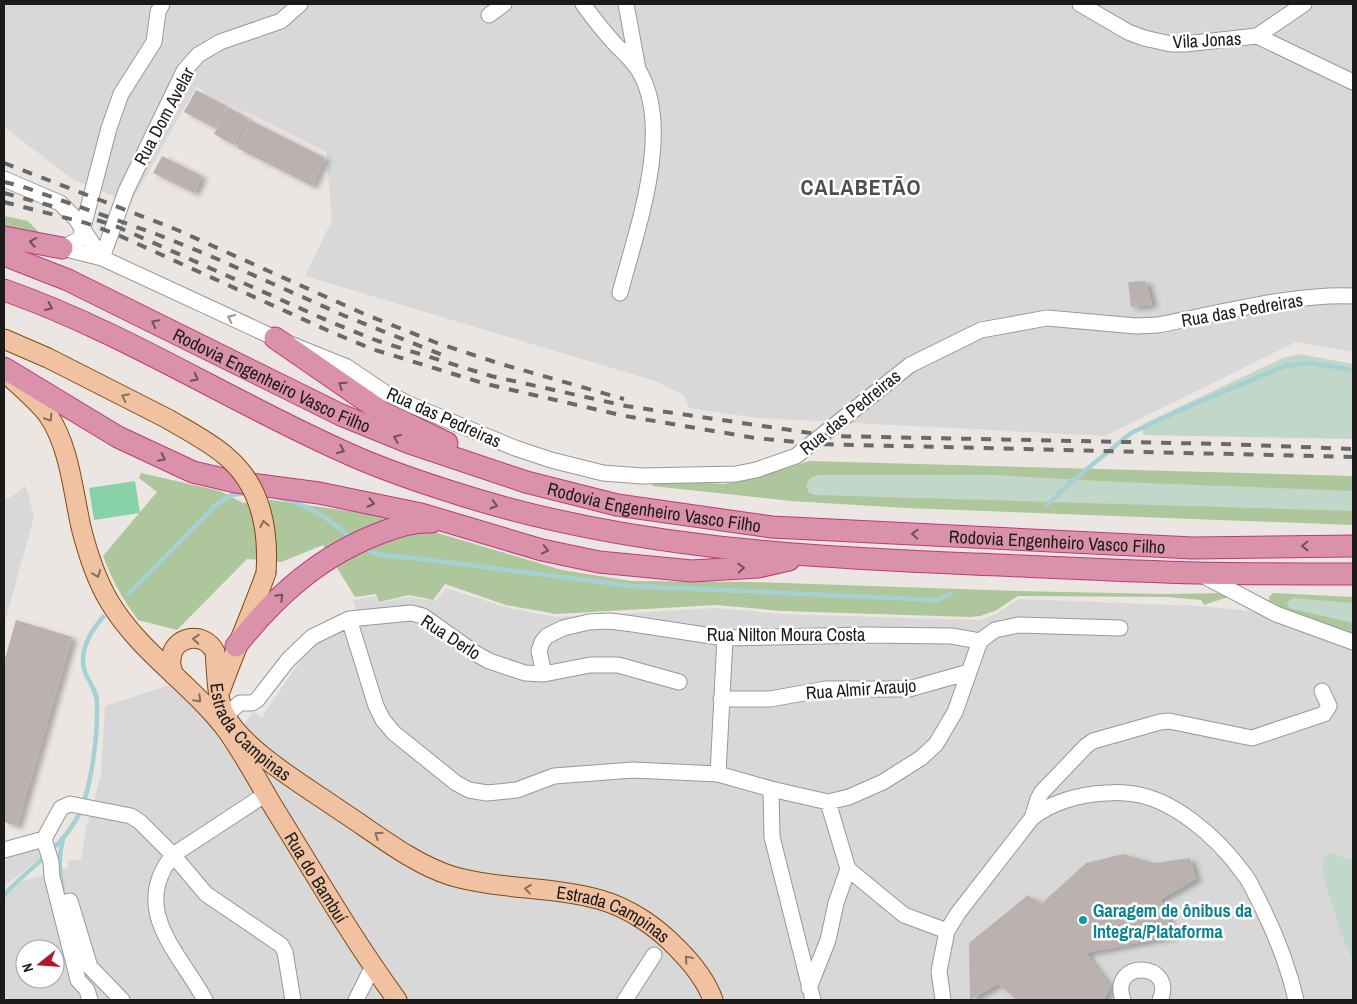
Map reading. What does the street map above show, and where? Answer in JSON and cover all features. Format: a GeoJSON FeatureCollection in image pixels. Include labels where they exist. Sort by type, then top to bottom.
{"type":"FeatureCollection","features":[{"type":"Feature","properties":{"kind":"highway"},"geometry":{"type":"LineString","coordinates":[[4,237],[62,248]]}},
{"type":"Feature","properties":{"kind":"highway","name":"Rodovia Engenheiro Vasco Filho"},"geometry":{"type":"LineString","coordinates":[[4,255],[68,280],[341,415],[410,443],[526,482],[617,505],[772,527],[1193,548],[1353,546]]}},
{"type":"Feature","properties":{"kind":"highway","name":"Rodovia Engenheiro Vasco Filho"},"geometry":{"type":"LineString","coordinates":[[4,290],[42,303],[118,338],[243,403],[341,450],[399,474],[518,512],[602,529],[739,549],[811,556],[1199,573],[1353,574]]}},
{"type":"Feature","properties":{"kind":"highway"},"geometry":{"type":"LineString","coordinates":[[275,338],[382,412],[526,482]]}},
{"type":"Feature","properties":{"kind":"highway"},"geometry":{"type":"LineString","coordinates":[[4,369],[118,437],[194,472],[236,482],[320,493],[421,514],[526,546],[589,560],[692,571],[758,567],[811,556]]}},
{"type":"Feature","properties":{"kind":"highway"},"geometry":{"type":"LineString","coordinates":[[236,646],[250,628],[286,591],[331,556],[367,538],[398,526],[427,522],[457,524]]}},
{"type":"Feature","properties":{"kind":"main road","name":"Estrada Campinas"},"geometry":{"type":"LineString","coordinates":[[4,339],[48,358],[168,419],[226,456],[242,471],[253,488],[261,510],[266,534],[266,573],[252,612],[236,646],[220,693],[226,715],[245,739],[284,772],[424,865],[452,876],[483,883],[574,894],[602,900],[625,910],[649,925],[673,944],[703,978],[713,1000]]}},
{"type":"Feature","properties":{"kind":"main road","name":"Estrada Campinas"},"geometry":{"type":"LineString","coordinates":[[4,369],[38,403],[48,415],[57,431],[71,476],[81,528],[96,576],[108,600],[141,644],[212,712],[241,751]]}},
{"type":"Feature","properties":{"kind":"main road"},"geometry":{"type":"LineString","coordinates":[[174,675],[170,662],[175,648],[188,638],[206,640],[212,645],[215,652],[220,693]]}},
{"type":"Feature","properties":{"kind":"main road","name":"Rua do Bambuí"},"geometry":{"type":"LineString","coordinates":[[241,751],[372,966],[398,1000]]}},
{"type":"Feature","properties":{"kind":"main road"},"geometry":{"type":"LineString","coordinates":[[264,790],[262,778],[267,773],[272,770],[284,772]]}},
{"type":"Feature","properties":{"kind":"street"},"geometry":{"type":"LineString","coordinates":[[62,248],[80,239],[109,128],[121,94],[154,42],[156,20],[162,4]]}},
{"type":"Feature","properties":{"kind":"street","name":"Rua Dom Avelar"},"geometry":{"type":"LineString","coordinates":[[102,258],[126,191],[184,71],[198,55],[220,42],[281,22],[300,4]]}},
{"type":"Feature","properties":{"kind":"street"},"geometry":{"type":"LineString","coordinates":[[489,15],[504,4]]}},
{"type":"Feature","properties":{"kind":"street"},"geometry":{"type":"LineString","coordinates":[[626,4],[638,69]]}},
{"type":"Feature","properties":{"kind":"street","name":"Vila Jonas"},"geometry":{"type":"LineString","coordinates":[[1080,4],[1128,32],[1171,44],[1257,36],[1304,4]]}},
{"type":"Feature","properties":{"kind":"street"},"geometry":{"type":"LineString","coordinates":[[586,5],[602,28],[638,69],[646,85],[651,106],[654,136],[646,193],[620,293]]}},
{"type":"Feature","properties":{"kind":"street"},"geometry":{"type":"LineString","coordinates":[[1257,36],[1353,82]]}},
{"type":"Feature","properties":{"kind":"street"},"geometry":{"type":"LineString","coordinates":[[4,179],[60,203],[71,213],[102,258]]}},
{"type":"Feature","properties":{"kind":"street","name":"Rua das Pedreiras"},"geometry":{"type":"LineString","coordinates":[[62,248],[102,258],[275,338],[347,367],[384,392],[515,448],[551,460],[603,473],[642,476],[736,474],[756,470],[796,456],[910,365],[981,330],[1047,318],[1136,326],[1158,325],[1296,299],[1353,296]]}},
{"type":"Feature","properties":{"kind":"street"},"geometry":{"type":"LineString","coordinates":[[1199,573],[1276,614],[1353,642]]}},
{"type":"Feature","properties":{"kind":"street","name":"Rua Derlo"},"geometry":{"type":"LineString","coordinates":[[226,715],[240,703],[252,703],[257,700],[288,660],[312,637],[349,619],[417,614],[423,616],[489,661],[525,673],[544,674],[590,665],[618,665],[679,682]]}},
{"type":"Feature","properties":{"kind":"street"},"geometry":{"type":"LineString","coordinates":[[349,619],[376,706],[383,720],[394,733],[456,783],[470,790],[486,793],[517,790],[554,776],[633,770],[718,774],[828,802],[849,796],[883,782],[921,758],[936,744],[948,727],[955,712],[980,641],[995,630],[1018,625],[1120,628]]}},
{"type":"Feature","properties":{"kind":"street","name":"Rua Nilton Moura Costa"},"geometry":{"type":"LineString","coordinates":[[544,674],[539,651],[542,642],[547,636],[555,631],[574,625],[610,621],[725,638],[864,635],[942,636],[980,641]]}},
{"type":"Feature","properties":{"kind":"street"},"geometry":{"type":"LineString","coordinates":[[718,774],[725,638]]}},
{"type":"Feature","properties":{"kind":"street","name":"Rua Almir Araujo"},"geometry":{"type":"LineString","coordinates":[[721,699],[770,699],[826,689],[909,689],[969,672]]}},
{"type":"Feature","properties":{"kind":"street"},"geometry":{"type":"LineString","coordinates":[[1032,818],[1038,798],[1042,792],[1093,741],[1169,721],[1252,738],[1324,714],[1329,706],[1322,690]]}},
{"type":"Feature","properties":{"kind":"street"},"geometry":{"type":"LineString","coordinates":[[772,789],[772,837],[811,994]]}},
{"type":"Feature","properties":{"kind":"street"},"geometry":{"type":"LineString","coordinates":[[205,1000],[172,949],[158,920],[156,893],[164,866],[173,855],[264,790]]}},
{"type":"Feature","properties":{"kind":"street"},"geometry":{"type":"LineString","coordinates":[[943,1000],[939,972],[947,932],[958,913],[1032,818],[1046,808],[1090,794],[1126,792],[1149,798],[1183,813],[1215,840],[1245,875],[1270,922],[1296,1000]]}},
{"type":"Feature","properties":{"kind":"street"},"geometry":{"type":"LineString","coordinates":[[828,802],[848,869],[904,914],[947,932]]}},
{"type":"Feature","properties":{"kind":"street"},"geometry":{"type":"LineString","coordinates":[[90,1000],[87,990],[78,980],[63,903],[52,877],[51,862],[45,843],[61,808],[70,804],[131,816],[140,822],[173,855],[206,894],[281,945],[293,1000]]}},
{"type":"Feature","properties":{"kind":"street"},"geometry":{"type":"LineString","coordinates":[[4,850],[45,843]]}},
{"type":"Feature","properties":{"kind":"street"},"geometry":{"type":"LineString","coordinates":[[811,994],[828,940],[836,902],[848,869]]}},
{"type":"Feature","properties":{"kind":"street"},"geometry":{"type":"LineString","coordinates":[[63,903],[70,901],[90,966],[122,1000]]}},
{"type":"Feature","properties":{"kind":"street"},"geometry":{"type":"LineString","coordinates":[[624,1000],[654,954]]}},
{"type":"Feature","properties":{"kind":"street"},"geometry":{"type":"LineString","coordinates":[[356,1000],[372,966]]}},
{"type":"Feature","properties":{"kind":"street"},"geometry":{"type":"LineString","coordinates":[[1123,1000],[1121,993],[1124,980],[1128,974],[1141,969],[1154,973],[1159,978],[1162,991],[1160,1000]]}},
{"type":"Feature","properties":{"kind":"shaded area","name":"CALABETÃO"},"geometry":{"type":"Polygon","coordinates":[[[4,4],[1353,4],[1353,352],[1296,342],[1105,436],[757,418],[689,408],[684,395],[655,381],[305,276],[332,220],[326,152],[196,87],[131,203],[74,180],[4,127],[4,4]]]}},
{"type":"Feature","properties":{"kind":"shaded area"},"geometry":{"type":"Polygon","coordinates":[[[26,486],[34,517],[4,626],[4,496],[8,499],[26,486]]]}},
{"type":"Feature","properties":{"kind":"shaded area"},"geometry":{"type":"Polygon","coordinates":[[[446,588],[505,607],[556,617],[717,608],[782,614],[981,620],[996,614],[1019,599],[1199,606],[1257,612],[1353,642],[1353,1000],[4,1000],[4,895],[23,881],[69,868],[68,861],[81,859],[86,828],[101,775],[105,706],[178,682],[227,747],[253,712],[262,717],[313,642],[357,612],[353,600],[376,596],[378,603],[408,597],[436,601],[446,588]]]}},
{"type":"Feature","properties":{"kind":"shaded area"},"geometry":{"type":"Polygon","coordinates":[[[42,843],[45,853],[10,882],[4,884],[4,855],[42,843]]]}},
{"type":"Feature","properties":{"kind":"green space"},"geometry":{"type":"Polygon","coordinates":[[[4,216],[28,221],[42,235],[4,228],[4,216]]]}},
{"type":"Feature","properties":{"kind":"green space"},"geometry":{"type":"Polygon","coordinates":[[[1300,354],[1353,364],[1353,439],[1143,435],[1143,424],[1283,358],[1300,354]]]}},
{"type":"Feature","properties":{"kind":"green space"},"geometry":{"type":"Polygon","coordinates":[[[809,461],[1353,476],[1353,525],[906,508],[791,501],[652,486],[656,480],[724,484],[762,476],[809,461]]]}},
{"type":"Feature","properties":{"kind":"green space"},"geometry":{"type":"Polygon","coordinates":[[[141,473],[220,491],[243,503],[271,500],[377,515],[562,570],[631,581],[753,582],[1164,594],[1233,593],[1234,595],[1204,605],[1201,600],[1167,597],[1018,596],[995,611],[970,617],[782,611],[716,605],[556,614],[506,605],[445,584],[433,600],[409,595],[379,602],[376,594],[355,597],[323,545],[281,562],[247,559],[177,630],[138,620],[118,590],[103,556],[157,492],[139,478],[141,473]]]}},
{"type":"Feature","properties":{"kind":"green space"},"geometry":{"type":"Polygon","coordinates":[[[818,475],[995,475],[1353,491],[1353,511],[815,495],[809,493],[806,486],[810,478],[818,475]]]}},
{"type":"Feature","properties":{"kind":"green space"},"geometry":{"type":"Polygon","coordinates":[[[135,481],[140,513],[94,520],[89,488],[135,481]]]}},
{"type":"Feature","properties":{"kind":"green space"},"geometry":{"type":"Polygon","coordinates":[[[1273,593],[1353,597],[1353,633],[1332,628],[1270,604],[1269,597],[1273,593]]]}},
{"type":"Feature","properties":{"kind":"green space"},"geometry":{"type":"Polygon","coordinates":[[[1292,598],[1353,603],[1353,623],[1289,608],[1287,602],[1292,598]]]}},
{"type":"Feature","properties":{"kind":"green space"},"geometry":{"type":"Polygon","coordinates":[[[1334,853],[1346,859],[1353,859],[1353,961],[1341,933],[1322,870],[1324,857],[1334,853]]]}},
{"type":"Feature","properties":{"kind":"building"},"geometry":{"type":"Polygon","coordinates":[[[196,90],[227,106],[215,128],[184,112],[196,90]]]}},
{"type":"Feature","properties":{"kind":"building"},"geometry":{"type":"Polygon","coordinates":[[[228,107],[248,118],[234,145],[214,134],[228,107]]]}},
{"type":"Feature","properties":{"kind":"building"},"geometry":{"type":"Polygon","coordinates":[[[250,120],[325,158],[312,186],[237,148],[250,120]]]}},
{"type":"Feature","properties":{"kind":"building"},"geometry":{"type":"Polygon","coordinates":[[[162,156],[202,176],[194,193],[153,173],[162,156]]]}},
{"type":"Feature","properties":{"kind":"building"},"geometry":{"type":"Polygon","coordinates":[[[1146,281],[1152,305],[1131,307],[1128,282],[1146,281]]]}},
{"type":"Feature","properties":{"kind":"building"},"geometry":{"type":"Polygon","coordinates":[[[16,620],[72,637],[17,826],[4,822],[4,662],[16,620]]]}},
{"type":"Feature","properties":{"kind":"building","name":"Garagem de ônibus da Integra/Plataforma"},"geometry":{"type":"Polygon","coordinates":[[[1123,854],[1155,863],[1190,858],[1196,879],[1161,899],[1174,936],[1086,953],[1111,988],[1103,1000],[1017,1000],[998,984],[970,1000],[969,943],[1028,895],[1041,904],[1086,863],[1123,854]]]}},
{"type":"Feature","properties":{"kind":"waterway"},"geometry":{"type":"LineString","coordinates":[[1047,505],[1071,482],[1131,433],[1187,407],[1285,366],[1312,363],[1353,370]]}},
{"type":"Feature","properties":{"kind":"waterway"},"geometry":{"type":"LineString","coordinates":[[128,594],[217,504],[231,495],[248,493]]}},
{"type":"Feature","properties":{"kind":"waterway"},"geometry":{"type":"LineString","coordinates":[[280,498],[301,504],[310,509],[353,539]]}},
{"type":"Feature","properties":{"kind":"waterway"},"geometry":{"type":"LineString","coordinates":[[363,547],[379,555],[631,586],[937,600],[951,594]]}},
{"type":"Feature","properties":{"kind":"waterway"},"geometry":{"type":"LineString","coordinates":[[4,895],[65,836],[80,812],[84,801],[93,758],[97,698],[85,672],[83,657],[90,635],[103,617]]}},
{"type":"Feature","properties":{"kind":"waterway"},"geometry":{"type":"LineString","coordinates":[[63,839],[60,852],[63,890]]}},
{"type":"Feature","properties":{"kind":"railway"},"geometry":{"type":"LineString","coordinates":[[4,163],[175,229],[362,313],[437,343],[501,364],[624,399]]}},
{"type":"Feature","properties":{"kind":"railway"},"geometry":{"type":"LineString","coordinates":[[4,182],[21,186],[156,234],[206,254],[345,316],[445,356]]}},
{"type":"Feature","properties":{"kind":"railway"},"geometry":{"type":"LineString","coordinates":[[4,193],[59,208]]}},
{"type":"Feature","properties":{"kind":"railway"},"geometry":{"type":"LineString","coordinates":[[4,202],[86,223],[118,235],[372,349],[486,384],[625,416],[755,438],[816,444],[1353,457]]}},
{"type":"Feature","properties":{"kind":"railway"},"geometry":{"type":"LineString","coordinates":[[97,220],[118,227],[333,323],[378,341],[491,376],[626,406],[831,436],[1224,444],[1353,449]]}},
{"type":"Feature","properties":{"kind":"place","name":"Garagem de ônibus da Integra/Plataforma"},"geometry":{"type":"Point","coordinates":[1083,920]}},
{"type":"Feature","properties":{"kind":"district","name":"CALABETÃO"},"geometry":{"type":"Point","coordinates":[861,187]}}]}
